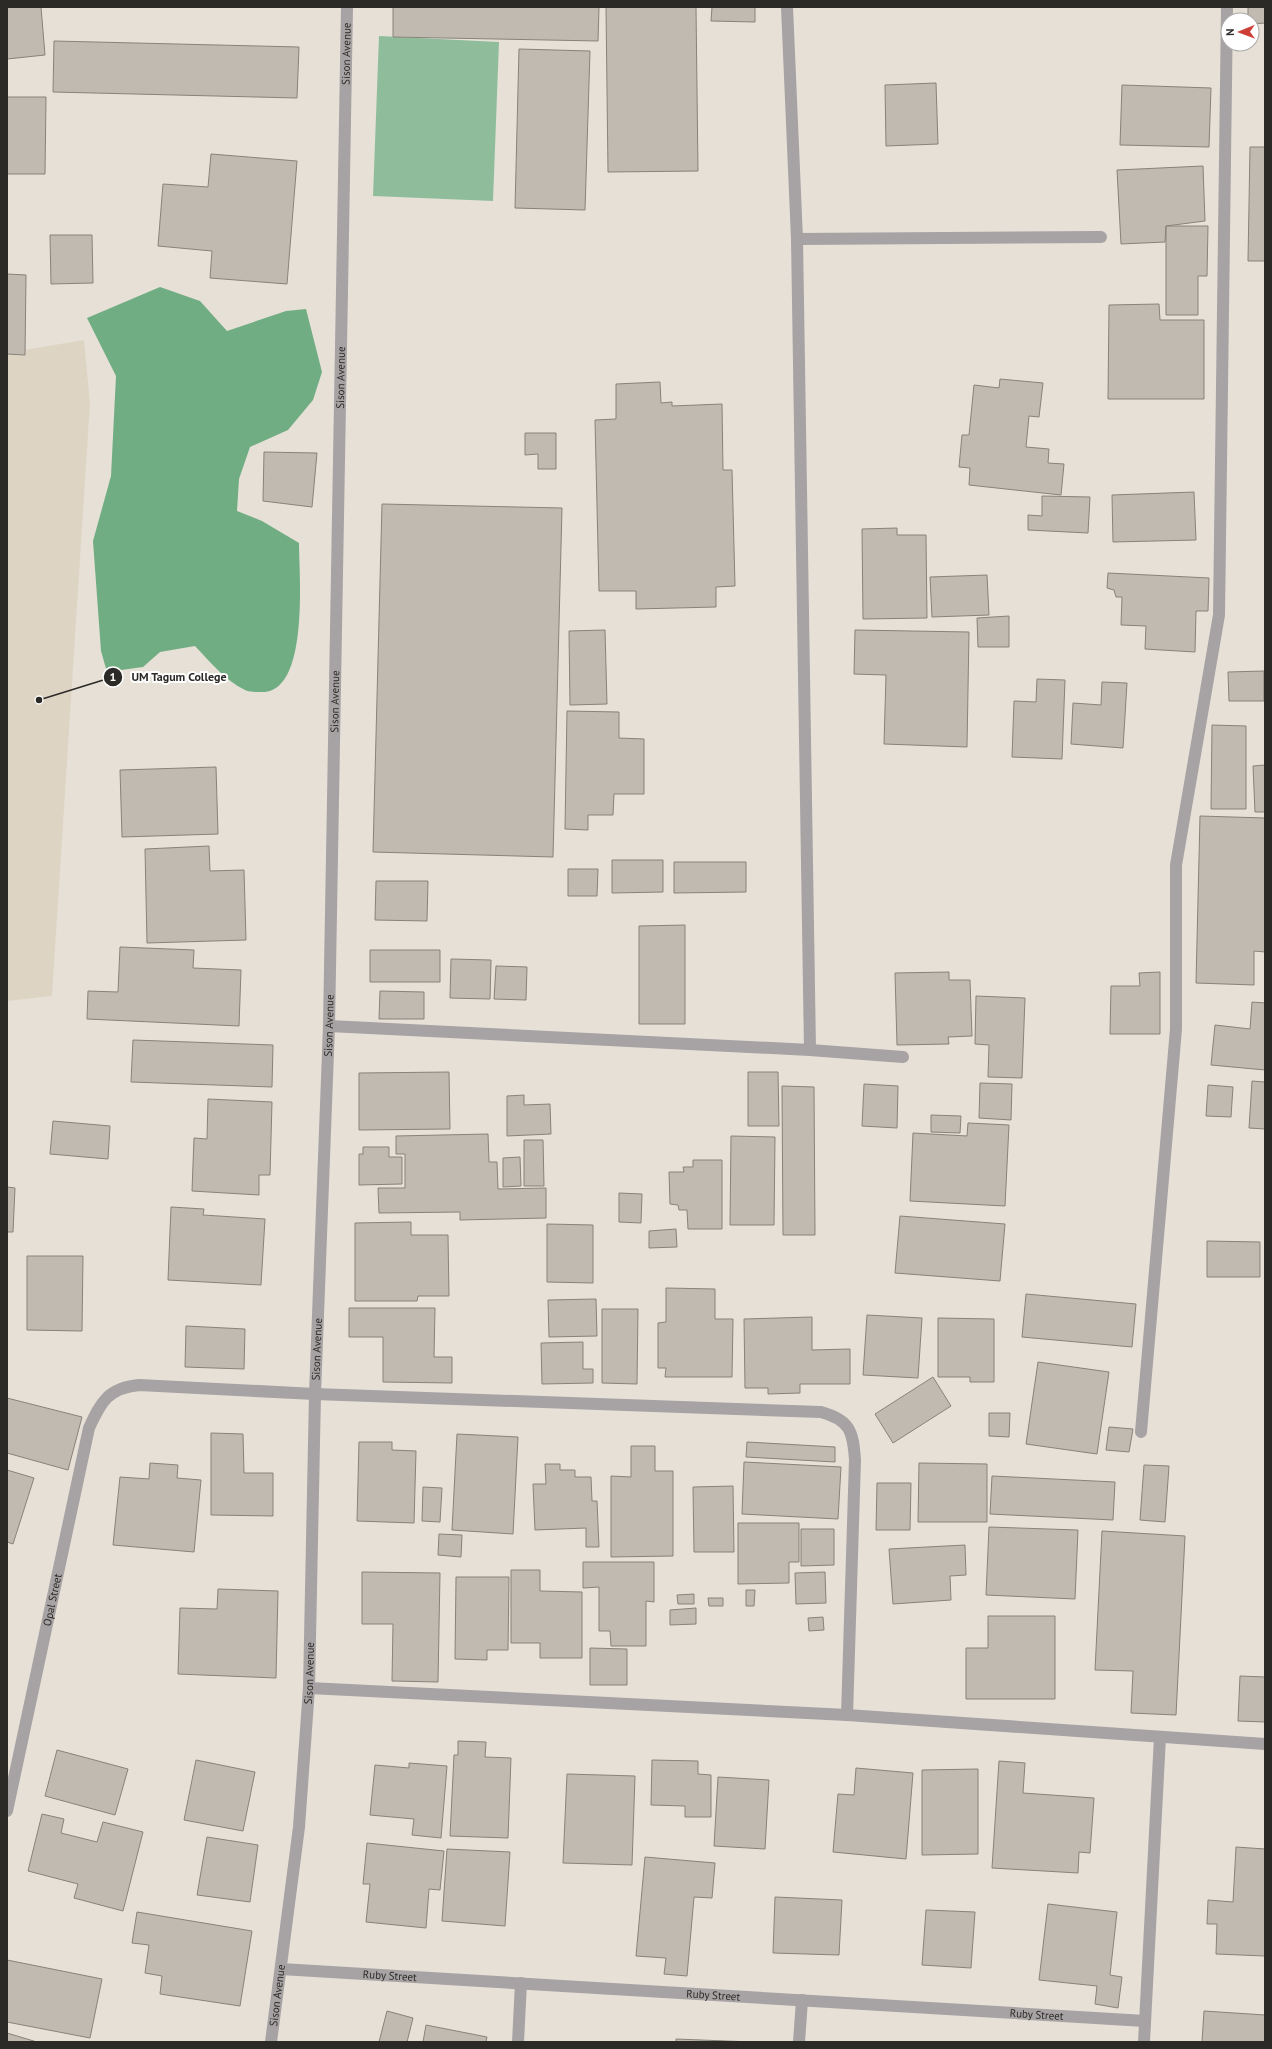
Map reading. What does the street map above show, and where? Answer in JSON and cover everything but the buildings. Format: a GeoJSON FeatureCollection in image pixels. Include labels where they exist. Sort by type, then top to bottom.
{"type":"FeatureCollection","features":[{"type":"Feature","properties":{"kind":"street","name":"Sison Avenue"},"geometry":{"type":"LineString","coordinates":[[270,2042],[299,1827],[309,1688],[315,1394],[329,1026],[346,7]]}},
{"type":"Feature","properties":{"kind":"street"},"geometry":{"type":"LineString","coordinates":[[787,7],[797,239],[810,1050]]}},
{"type":"Feature","properties":{"kind":"street"},"geometry":{"type":"LineString","coordinates":[[1141,1432],[1176,1030],[1176,866],[1219,615],[1227,7]]}},
{"type":"Feature","properties":{"kind":"street"},"geometry":{"type":"LineString","coordinates":[[797,239],[1101,237]]}},
{"type":"Feature","properties":{"kind":"street"},"geometry":{"type":"LineString","coordinates":[[329,1026],[903,1056]]}},
{"type":"Feature","properties":{"kind":"street","name":"Opal Street"},"geometry":{"type":"LineString","coordinates":[[7,1811],[89,1428],[98,1408],[110,1394],[124,1386],[139,1385],[315,1394]]}},
{"type":"Feature","properties":{"kind":"street"},"geometry":{"type":"LineString","coordinates":[[315,1394],[821,1412],[838,1417],[848,1426],[854,1442],[855,1460],[847,1715]]}},
{"type":"Feature","properties":{"kind":"street"},"geometry":{"type":"LineString","coordinates":[[309,1688],[847,1715],[1265,1744]]}},
{"type":"Feature","properties":{"kind":"street"},"geometry":{"type":"LineString","coordinates":[[1144,2042],[1160,1737]]}},
{"type":"Feature","properties":{"kind":"street","name":"Ruby Street"},"geometry":{"type":"LineString","coordinates":[[281,1968],[1145,2021]]}},
{"type":"Feature","properties":{"kind":"street"},"geometry":{"type":"LineString","coordinates":[[518,2042],[521,1983]]}},
{"type":"Feature","properties":{"kind":"street"},"geometry":{"type":"LineString","coordinates":[[799,2042],[802,2000]]}},
{"type":"Feature","properties":{"kind":"shaded area"},"geometry":{"type":"Polygon","coordinates":[[[84,340],[90,403],[52,996],[7,1001],[7,353],[84,340]]]}},
{"type":"Feature","properties":{"kind":"green space"},"geometry":{"type":"Polygon","coordinates":[[[379,36],[499,42],[493,201],[373,196],[379,36]]]}},
{"type":"Feature","properties":{"kind":"green space"},"geometry":{"type":"Polygon","coordinates":[[[160,287],[200,301],[227,331],[286,311],[306,309],[322,372],[313,400],[288,430],[250,447],[239,479],[237,511],[262,521],[299,543],[300,605],[298,631],[294,655],[287,675],[276,688],[260,692],[250,692],[245,690],[224,676],[195,646],[160,652],[143,667],[107,672],[101,651],[93,541],[111,476],[116,376],[87,318],[160,287]]]}},
{"type":"Feature","properties":{"kind":"place","name":"UM Tagum College"},"geometry":{"type":"Point","coordinates":[39,700]}}]}
